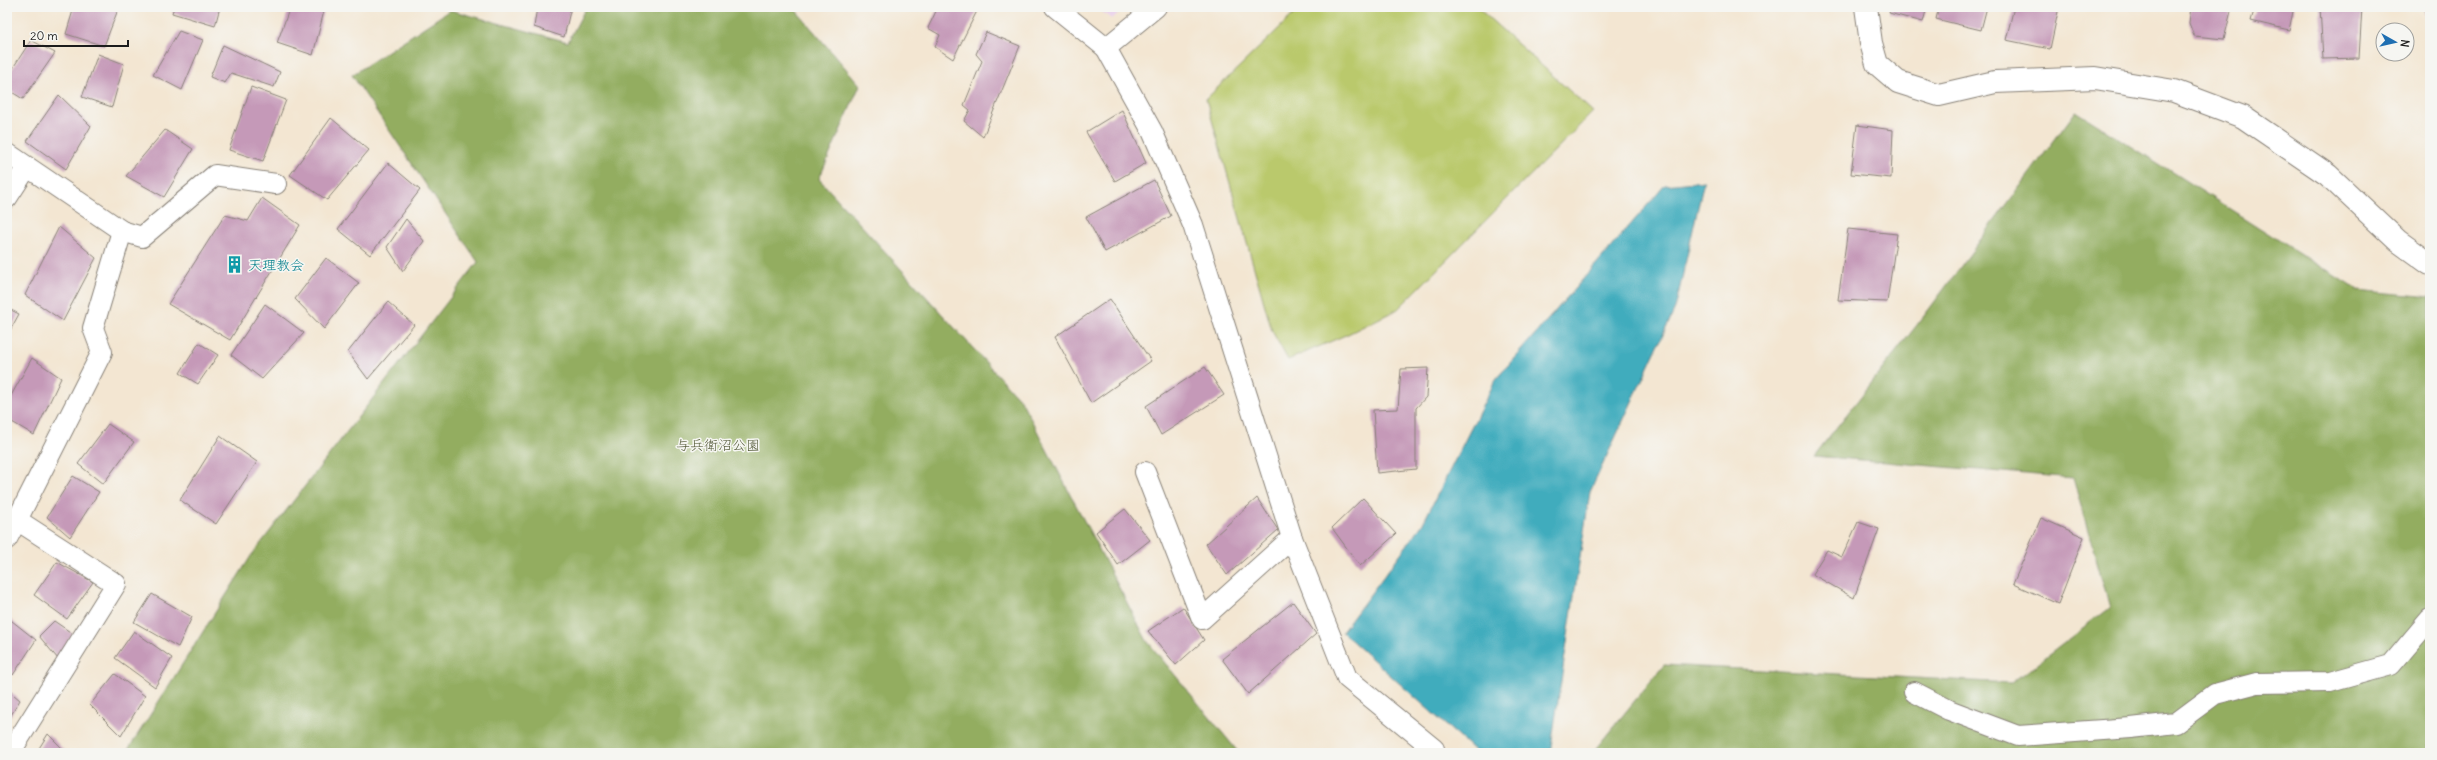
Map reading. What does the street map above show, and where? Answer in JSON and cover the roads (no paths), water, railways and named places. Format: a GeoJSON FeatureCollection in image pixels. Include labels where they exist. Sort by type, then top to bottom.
{"type":"FeatureCollection","features":[{"type":"Feature","properties":{"kind":"street"},"geometry":{"type":"LineString","coordinates":[[1866,7],[1871,43],[1877,64],[1898,82],[1939,95],[1995,82],[2094,78],[2174,91],[2243,117],[2328,175],[2398,241],[2430,264]]}},
{"type":"Feature","properties":{"kind":"lane"},"geometry":{"type":"LineString","coordinates":[[1055,7],[1106,48],[1152,131],[1193,225],[1292,538],[1347,678],[1434,749],[1435,753]]}},
{"type":"Feature","properties":{"kind":"lane"},"geometry":{"type":"LineString","coordinates":[[1106,48],[1156,7]]}},
{"type":"Feature","properties":{"kind":"lane"},"geometry":{"type":"LineString","coordinates":[[7,153],[122,231],[142,237],[215,175],[276,184]]}},
{"type":"Feature","properties":{"kind":"lane"},"geometry":{"type":"LineString","coordinates":[[7,198],[27,167]]}},
{"type":"Feature","properties":{"kind":"lane"},"geometry":{"type":"LineString","coordinates":[[7,539],[102,352],[93,328],[122,231]]}},
{"type":"Feature","properties":{"kind":"lane"},"geometry":{"type":"LineString","coordinates":[[1145,472],[1202,619],[1292,538]]}},
{"type":"Feature","properties":{"kind":"lane"},"geometry":{"type":"LineString","coordinates":[[10,753],[116,584],[17,520]]}},
{"type":"Feature","properties":{"kind":"lane"},"geometry":{"type":"LineString","coordinates":[[1914,692],[1949,710],[2018,736],[2131,728],[2176,723],[2215,694],[2257,683],[2330,682],[2391,665],[2430,619]]}},
{"type":"Feature","properties":{"kind":"water"},"geometry":{"type":"Polygon","coordinates":[[[1704,181],[1675,309],[1590,492],[1550,753],[1477,753],[1342,632],[1422,525],[1496,379],[1665,185],[1704,181]]]}},
{"type":"Feature","properties":{"kind":"place","name":"天理教会"},"geometry":{"type":"Point","coordinates":[235,265]}},
{"type":"Feature","properties":{"kind":"park label","name":"与兵衛沼公園"},"geometry":{"type":"Point","coordinates":[718,445]}}]}
